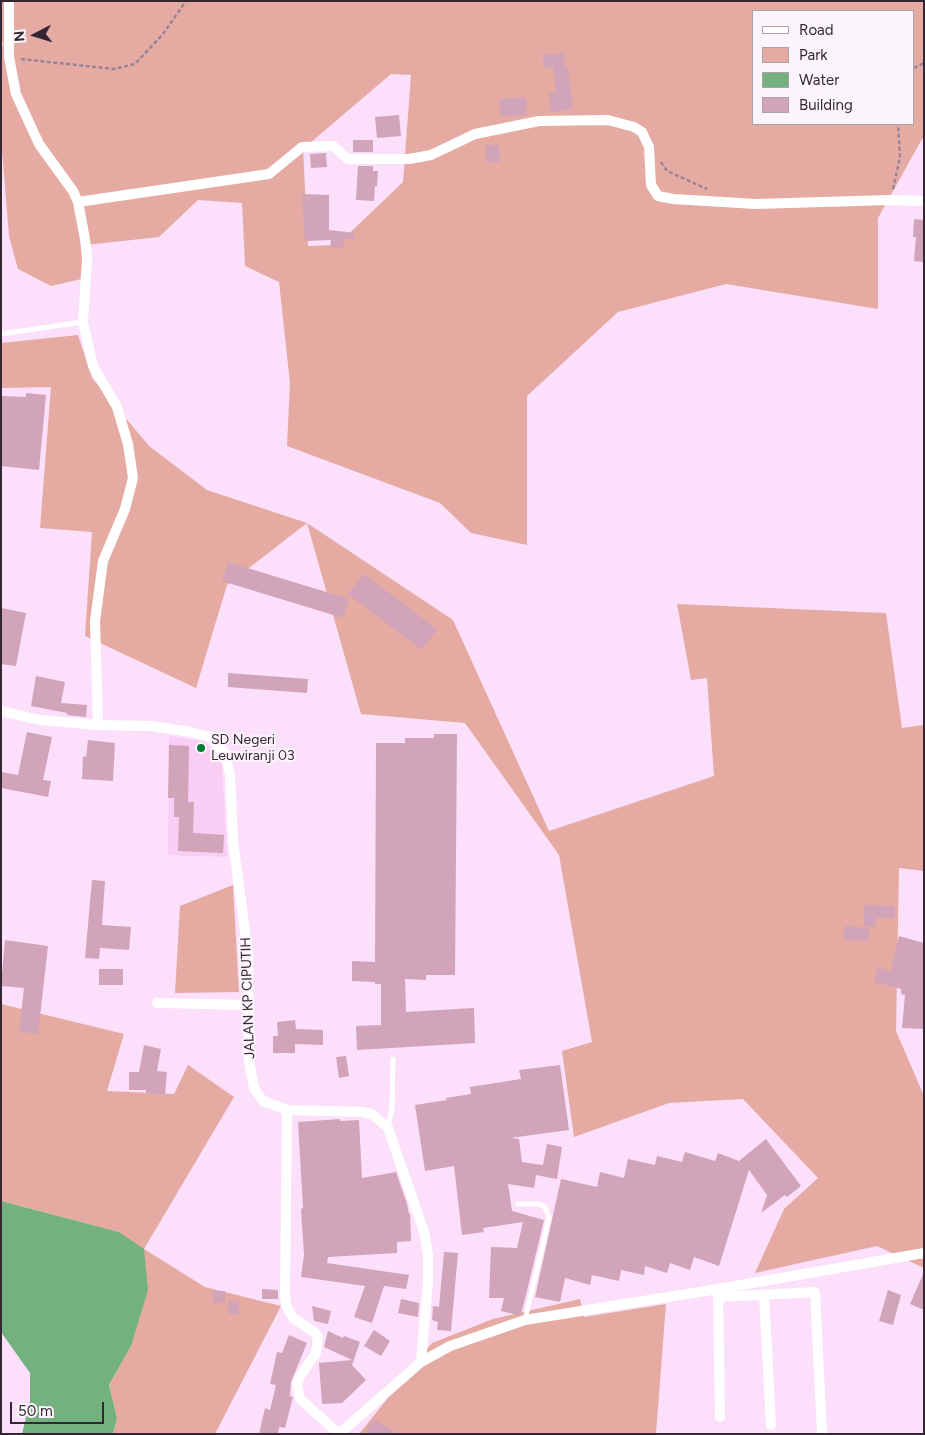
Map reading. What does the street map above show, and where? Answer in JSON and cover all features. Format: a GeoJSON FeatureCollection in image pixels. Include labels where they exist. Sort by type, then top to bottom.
{"type":"FeatureCollection","features":[{"type":"Feature","properties":{"kind":"street"},"geometry":{"type":"LineString","coordinates":[[9,1],[9,58],[16,94],[39,144],[73,191],[78,202],[87,258],[83,322],[92,366],[117,408],[128,444],[132,478],[125,509],[103,561],[94,622],[98,725]]}},
{"type":"Feature","properties":{"kind":"street"},"geometry":{"type":"LineString","coordinates":[[78,202],[269,174],[302,147],[333,146],[348,159],[409,160],[431,155],[475,134],[540,121],[608,120],[634,127],[642,132],[649,146],[651,185],[658,196],[673,199],[756,204],[890,200],[924,201]]}},
{"type":"Feature","properties":{"kind":"street","name":"JALAN KP CIPUTIH"},"geometry":{"type":"LineString","coordinates":[[1,711],[40,720],[98,725],[151,726],[191,732],[209,738],[225,753],[230,776],[233,841],[248,953],[249,1061],[254,1088],[263,1101],[287,1110],[362,1112],[372,1114],[388,1128]]}},
{"type":"Feature","properties":{"kind":"street"},"geometry":{"type":"LineString","coordinates":[[157,1003],[249,1006]]}},
{"type":"Feature","properties":{"kind":"street"},"geometry":{"type":"LineString","coordinates":[[287,1110],[286,1306],[293,1318],[314,1332],[318,1337],[316,1353],[300,1376],[297,1384],[300,1399],[339,1434],[421,1362],[450,1346],[525,1320],[718,1293],[924,1253]]}},
{"type":"Feature","properties":{"kind":"street"},"geometry":{"type":"LineString","coordinates":[[388,1128],[424,1232],[428,1254],[428,1282],[421,1362]]}},
{"type":"Feature","properties":{"kind":"street"},"geometry":{"type":"LineString","coordinates":[[718,1293],[764,1295],[815,1292],[822,1434]]}},
{"type":"Feature","properties":{"kind":"street"},"geometry":{"type":"LineString","coordinates":[[718,1293],[720,1418]]}},
{"type":"Feature","properties":{"kind":"street"},"geometry":{"type":"LineString","coordinates":[[764,1295],[771,1425]]}},
{"type":"Feature","properties":{"kind":"lane"},"geometry":{"type":"LineString","coordinates":[[1,334],[83,322]]}},
{"type":"Feature","properties":{"kind":"lane"},"geometry":{"type":"LineString","coordinates":[[388,1128],[392,1108],[393,1059]]}},
{"type":"Feature","properties":{"kind":"lane"},"geometry":{"type":"LineString","coordinates":[[518,1204],[539,1204],[545,1207],[549,1218],[525,1320]]}},
{"type":"Feature","properties":{"kind":"path"},"geometry":{"type":"LineString","coordinates":[[9,58],[114,69],[135,64],[163,34],[186,1]]}},
{"type":"Feature","properties":{"kind":"path"},"geometry":{"type":"LineString","coordinates":[[890,200],[900,157],[898,125]]}},
{"type":"Feature","properties":{"kind":"path"},"geometry":{"type":"LineString","coordinates":[[649,146],[668,170],[714,192]]}},
{"type":"Feature","properties":{"kind":"shaded area"},"geometry":{"type":"Polygon","coordinates":[[[169,736],[205,742],[222,764],[227,857],[168,855],[169,736]]]}},
{"type":"Feature","properties":{"kind":"green space"},"geometry":{"type":"Polygon","coordinates":[[[1,1],[924,1],[924,139],[922,139],[878,218],[878,309],[726,284],[618,312],[527,396],[527,545],[471,533],[440,503],[287,446],[290,383],[279,282],[245,266],[242,203],[198,200],[159,237],[86,245],[86,278],[51,286],[18,269],[9,236],[1,138],[1,55],[3,43],[1,42],[1,1]],[[391,74],[303,149],[308,246],[337,245],[403,182],[411,75],[391,74]]]}},
{"type":"Feature","properties":{"kind":"green space"},"geometry":{"type":"Polygon","coordinates":[[[78,335],[92,378],[149,446],[207,490],[307,523],[227,585],[196,688],[85,636],[92,532],[40,528],[51,387],[1,388],[1,343],[78,335]]]}},
{"type":"Feature","properties":{"kind":"green space"},"geometry":{"type":"Polygon","coordinates":[[[307,523],[453,620],[549,831],[714,776],[707,678],[691,680],[677,604],[886,613],[902,728],[924,725],[924,871],[899,868],[896,1031],[924,1096],[924,1268],[877,1246],[755,1273],[784,1209],[818,1178],[743,1099],[669,1103],[574,1137],[562,1051],[592,1042],[559,855],[465,723],[361,714],[307,523]]]}},
{"type":"Feature","properties":{"kind":"green space"},"geometry":{"type":"Polygon","coordinates":[[[233,885],[239,992],[175,993],[180,906],[233,885]]]}},
{"type":"Feature","properties":{"kind":"green space"},"geometry":{"type":"Polygon","coordinates":[[[1,1004],[124,1034],[107,1091],[174,1094],[188,1065],[234,1097],[144,1249],[205,1287],[281,1306],[215,1434],[113,1434],[117,1418],[109,1385],[131,1346],[119,1232],[1,1201],[1,1004]]]}},
{"type":"Feature","properties":{"kind":"green space"},"geometry":{"type":"Polygon","coordinates":[[[580,1299],[584,1317],[666,1304],[656,1434],[359,1434],[432,1343],[493,1319],[580,1299]]]}},
{"type":"Feature","properties":{"kind":"water"},"geometry":{"type":"Polygon","coordinates":[[[1,1201],[119,1232],[144,1249],[148,1290],[131,1346],[109,1385],[117,1418],[113,1434],[22,1434],[30,1401],[30,1373],[1,1332],[1,1201]]]}},
{"type":"Feature","properties":{"kind":"building"},"geometry":{"type":"Polygon","coordinates":[[[564,53],[565,68],[568,67],[573,109],[551,112],[549,93],[556,92],[553,67],[544,68],[543,55],[564,53]]]}},
{"type":"Feature","properties":{"kind":"building"},"geometry":{"type":"Polygon","coordinates":[[[526,97],[527,115],[501,117],[499,99],[526,97]]]}},
{"type":"Feature","properties":{"kind":"building"},"geometry":{"type":"Polygon","coordinates":[[[399,115],[401,136],[377,138],[375,117],[399,115]]]}},
{"type":"Feature","properties":{"kind":"building"},"geometry":{"type":"Polygon","coordinates":[[[353,140],[373,140],[373,152],[353,152],[353,140]]]}},
{"type":"Feature","properties":{"kind":"building"},"geometry":{"type":"Polygon","coordinates":[[[485,145],[499,145],[500,162],[486,162],[485,145]]]}},
{"type":"Feature","properties":{"kind":"building"},"geometry":{"type":"Polygon","coordinates":[[[326,153],[327,167],[311,168],[310,154],[326,153]]]}},
{"type":"Feature","properties":{"kind":"building"},"geometry":{"type":"Polygon","coordinates":[[[358,166],[373,166],[373,171],[378,171],[374,201],[356,200],[358,166]]]}},
{"type":"Feature","properties":{"kind":"building"},"geometry":{"type":"Polygon","coordinates":[[[302,194],[329,195],[329,230],[355,233],[355,239],[344,239],[343,248],[330,247],[331,240],[305,241],[302,194]]]}},
{"type":"Feature","properties":{"kind":"building"},"geometry":{"type":"Polygon","coordinates":[[[914,219],[924,220],[924,262],[914,261],[916,237],[913,237],[914,219]]]}},
{"type":"Feature","properties":{"kind":"building"},"geometry":{"type":"Polygon","coordinates":[[[26,393],[46,395],[39,470],[1,466],[1,396],[26,397],[26,393]]]}},
{"type":"Feature","properties":{"kind":"building"},"geometry":{"type":"Polygon","coordinates":[[[228,562],[349,599],[343,618],[222,581],[228,562]]]}},
{"type":"Feature","properties":{"kind":"building"},"geometry":{"type":"Polygon","coordinates":[[[364,574],[437,629],[422,650],[348,594],[364,574]]]}},
{"type":"Feature","properties":{"kind":"building"},"geometry":{"type":"Polygon","coordinates":[[[1,608],[26,613],[16,666],[1,664],[1,608]]]}},
{"type":"Feature","properties":{"kind":"building"},"geometry":{"type":"Polygon","coordinates":[[[228,673],[308,679],[307,693],[228,687],[228,673]]]}},
{"type":"Feature","properties":{"kind":"building"},"geometry":{"type":"Polygon","coordinates":[[[36,676],[65,682],[61,703],[87,705],[86,717],[67,715],[67,713],[31,706],[36,676]]]}},
{"type":"Feature","properties":{"kind":"building"},"geometry":{"type":"Polygon","coordinates":[[[27,732],[52,737],[43,780],[51,781],[48,797],[1,788],[1,772],[18,775],[27,732]]]}},
{"type":"Feature","properties":{"kind":"building"},"geometry":{"type":"Polygon","coordinates":[[[434,734],[457,734],[455,975],[426,975],[426,980],[405,979],[406,1012],[474,1008],[475,1043],[357,1050],[356,1026],[381,1025],[381,984],[352,981],[352,961],[375,962],[376,743],[405,743],[405,738],[434,738],[434,734]]]}},
{"type":"Feature","properties":{"kind":"building"},"geometry":{"type":"Polygon","coordinates":[[[88,740],[115,743],[113,781],[82,779],[83,756],[86,757],[88,740]]]}},
{"type":"Feature","properties":{"kind":"building"},"geometry":{"type":"Polygon","coordinates":[[[169,745],[189,746],[188,802],[194,802],[193,833],[224,835],[223,853],[178,851],[179,817],[174,817],[174,798],[168,798],[169,745]]]}},
{"type":"Feature","properties":{"kind":"building"},"geometry":{"type":"Polygon","coordinates":[[[92,880],[105,881],[102,925],[131,927],[129,950],[100,948],[99,959],[85,958],[92,880]]]}},
{"type":"Feature","properties":{"kind":"building"},"geometry":{"type":"Polygon","coordinates":[[[864,905],[895,906],[895,918],[876,918],[876,927],[864,926],[864,905]]]}},
{"type":"Feature","properties":{"kind":"building"},"geometry":{"type":"Polygon","coordinates":[[[844,926],[869,928],[868,941],[844,940],[844,926]]]}},
{"type":"Feature","properties":{"kind":"building"},"geometry":{"type":"Polygon","coordinates":[[[899,936],[924,943],[924,1029],[902,1028],[905,995],[901,994],[901,989],[874,982],[878,967],[891,971],[899,936]]]}},
{"type":"Feature","properties":{"kind":"building"},"geometry":{"type":"Polygon","coordinates":[[[5,940],[48,946],[38,1034],[19,1032],[24,988],[1,986],[5,940]]]}},
{"type":"Feature","properties":{"kind":"building"},"geometry":{"type":"Polygon","coordinates":[[[99,969],[123,969],[123,985],[99,985],[99,969]]]}},
{"type":"Feature","properties":{"kind":"building"},"geometry":{"type":"Polygon","coordinates":[[[295,1020],[296,1029],[323,1030],[323,1045],[295,1044],[295,1053],[273,1053],[273,1036],[278,1036],[277,1022],[295,1020]]]}},
{"type":"Feature","properties":{"kind":"building"},"geometry":{"type":"Polygon","coordinates":[[[144,1045],[161,1049],[157,1071],[167,1072],[165,1095],[146,1093],[146,1090],[129,1090],[129,1072],[139,1072],[144,1045]]]}},
{"type":"Feature","properties":{"kind":"building"},"geometry":{"type":"Polygon","coordinates":[[[346,1056],[349,1076],[339,1078],[336,1057],[346,1056]]]}},
{"type":"Feature","properties":{"kind":"building"},"geometry":{"type":"Polygon","coordinates":[[[560,1065],[569,1130],[510,1138],[519,1139],[522,1162],[543,1165],[547,1144],[562,1147],[557,1179],[536,1175],[534,1188],[508,1184],[512,1211],[544,1220],[521,1314],[518,1315],[501,1311],[504,1298],[489,1298],[491,1247],[517,1248],[523,1222],[483,1228],[484,1232],[462,1235],[454,1166],[425,1171],[415,1105],[471,1094],[470,1087],[521,1079],[519,1070],[560,1065]]]}},
{"type":"Feature","properties":{"kind":"building"},"geometry":{"type":"Polygon","coordinates":[[[340,1119],[340,1121],[359,1120],[362,1178],[396,1172],[410,1214],[411,1241],[397,1242],[397,1253],[328,1257],[327,1263],[409,1275],[406,1289],[384,1286],[372,1323],[354,1317],[365,1286],[301,1277],[304,1255],[298,1122],[340,1119]]]}},
{"type":"Feature","properties":{"kind":"building"},"geometry":{"type":"Polygon","coordinates":[[[766,1139],[801,1186],[761,1213],[767,1195],[749,1170],[719,1266],[694,1257],[690,1270],[670,1263],[667,1273],[645,1266],[644,1275],[621,1270],[619,1281],[592,1275],[590,1285],[565,1278],[560,1302],[535,1297],[561,1179],[597,1187],[600,1172],[624,1178],[628,1159],[655,1165],[657,1156],[682,1162],[685,1152],[715,1161],[718,1153],[739,1161],[766,1139]]]}},
{"type":"Feature","properties":{"kind":"building"},"geometry":{"type":"Polygon","coordinates":[[[444,1252],[458,1253],[451,1331],[437,1330],[438,1322],[432,1320],[433,1306],[439,1307],[444,1252]]]}},
{"type":"Feature","properties":{"kind":"building"},"geometry":{"type":"Polygon","coordinates":[[[924,1272],[924,1310],[910,1304],[924,1272]]]}},
{"type":"Feature","properties":{"kind":"building"},"geometry":{"type":"Polygon","coordinates":[[[262,1289],[278,1290],[278,1299],[262,1299],[262,1289]]]}},
{"type":"Feature","properties":{"kind":"building"},"geometry":{"type":"Polygon","coordinates":[[[888,1290],[901,1295],[893,1325],[879,1321],[888,1290]]]}},
{"type":"Feature","properties":{"kind":"building"},"geometry":{"type":"Polygon","coordinates":[[[213,1291],[225,1291],[225,1303],[213,1303],[213,1291]]]}},
{"type":"Feature","properties":{"kind":"building"},"geometry":{"type":"Polygon","coordinates":[[[401,1299],[419,1303],[418,1317],[398,1313],[401,1299]]]}},
{"type":"Feature","properties":{"kind":"building"},"geometry":{"type":"Polygon","coordinates":[[[228,1301],[239,1301],[239,1314],[228,1314],[228,1301]]]}},
{"type":"Feature","properties":{"kind":"building"},"geometry":{"type":"Polygon","coordinates":[[[312,1306],[331,1311],[328,1324],[314,1321],[312,1306]]]}},
{"type":"Feature","properties":{"kind":"building"},"geometry":{"type":"Polygon","coordinates":[[[374,1330],[390,1341],[381,1356],[364,1346],[374,1330]]]}},
{"type":"Feature","properties":{"kind":"building"},"geometry":{"type":"Polygon","coordinates":[[[328,1331],[343,1338],[344,1336],[360,1342],[352,1365],[366,1380],[342,1403],[322,1404],[319,1363],[352,1360],[324,1347],[328,1331]]]}},
{"type":"Feature","properties":{"kind":"building"},"geometry":{"type":"Polygon","coordinates":[[[289,1335],[307,1343],[291,1382],[290,1396],[293,1397],[285,1428],[279,1427],[278,1434],[259,1434],[265,1408],[270,1410],[276,1385],[270,1384],[277,1352],[282,1353],[289,1335]]]}},
{"type":"Feature","properties":{"kind":"building"},"geometry":{"type":"Polygon","coordinates":[[[373,1419],[398,1434],[365,1434],[373,1419]]]}},
{"type":"Feature","properties":{"kind":"place","name":"SD Negeri Leuwiranji 03"},"geometry":{"type":"Point","coordinates":[201,748]}}]}
